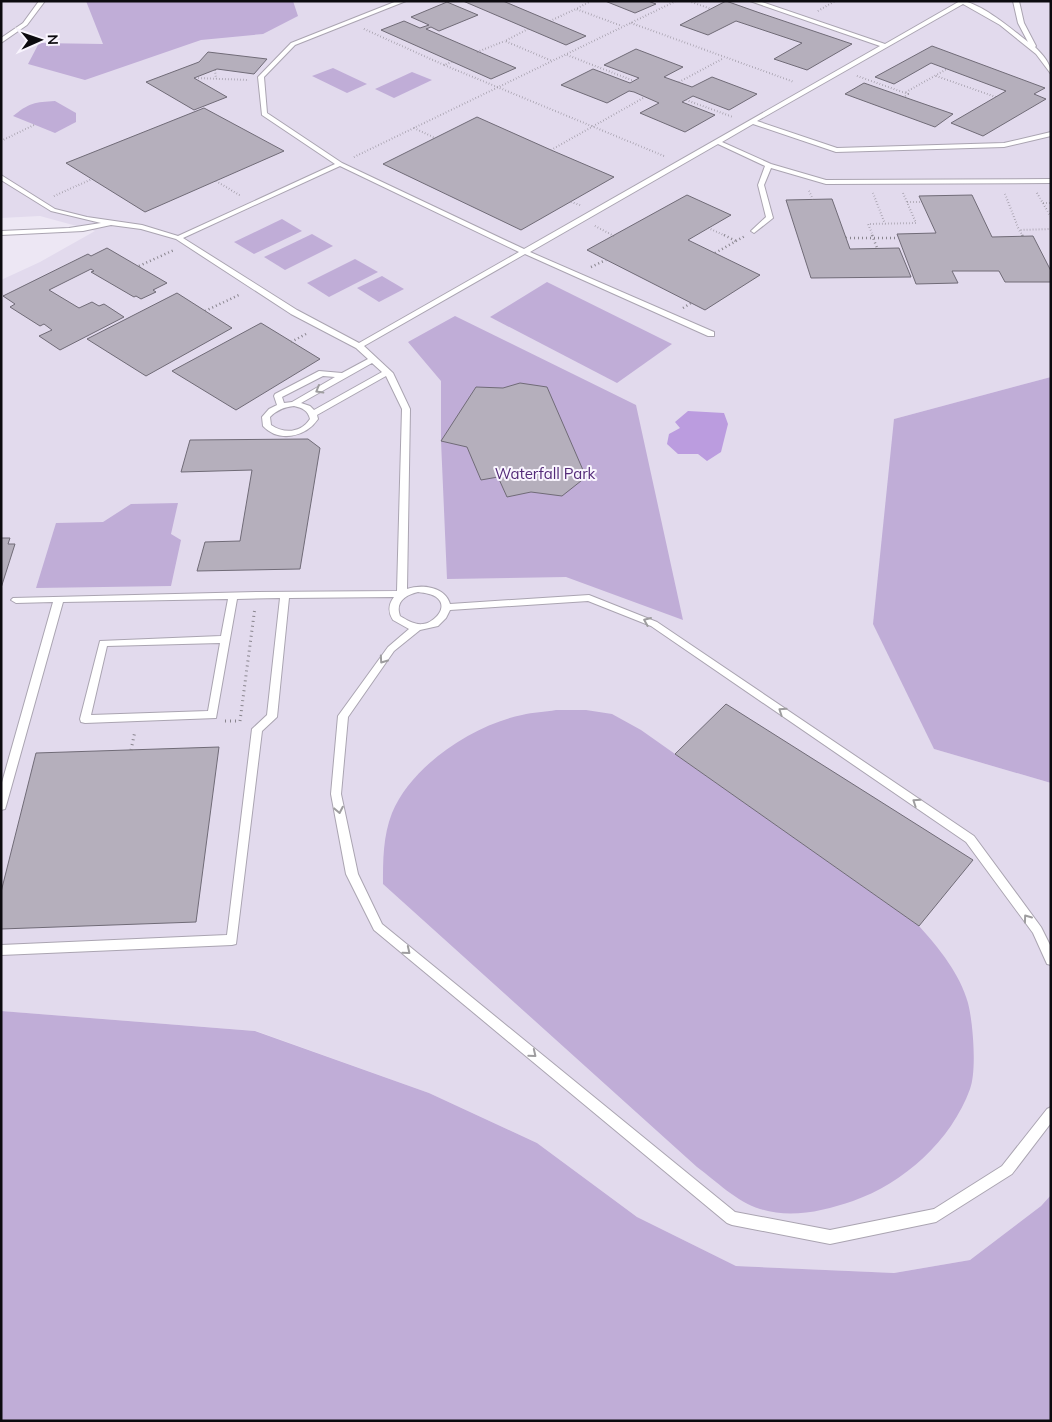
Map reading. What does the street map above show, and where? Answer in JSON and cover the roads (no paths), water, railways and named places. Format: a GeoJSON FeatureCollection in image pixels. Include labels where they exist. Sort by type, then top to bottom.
{"type":"FeatureCollection","features":[{"type":"Feature","properties":{"kind":"lane"},"geometry":{"type":"LineString","coordinates":[[1,41],[25,24],[42,1]]}},
{"type":"Feature","properties":{"kind":"lane"},"geometry":{"type":"LineString","coordinates":[[403,1],[293,44],[261,77],[264,114],[340,164],[524,252],[711,334]]}},
{"type":"Feature","properties":{"kind":"lane"},"geometry":{"type":"LineString","coordinates":[[753,1],[885,46]]}},
{"type":"Feature","properties":{"kind":"lane"},"geometry":{"type":"LineString","coordinates":[[360,346],[964,1],[1002,24],[1038,53]]}},
{"type":"Feature","properties":{"kind":"lane"},"geometry":{"type":"LineString","coordinates":[[1016,1],[1020,23],[1051,72]]}},
{"type":"Feature","properties":{"kind":"lane"},"geometry":{"type":"LineString","coordinates":[[751,122],[836,150],[1004,145],[1051,134]]}},
{"type":"Feature","properties":{"kind":"lane"},"geometry":{"type":"LineString","coordinates":[[718,142],[769,165],[826,182],[1051,181]]}},
{"type":"Feature","properties":{"kind":"lane"},"geometry":{"type":"LineString","coordinates":[[178,238],[340,164]]}},
{"type":"Feature","properties":{"kind":"lane"},"geometry":{"type":"LineString","coordinates":[[754,231],[770,218],[761,185],[769,165]]}},
{"type":"Feature","properties":{"kind":"lane"},"geometry":{"type":"LineString","coordinates":[[1,177],[53,210],[87,219],[142,227],[178,238],[294,312],[360,346],[374,359],[387,372],[406,409],[402,594],[393,606],[396,618],[409,626],[427,626],[442,619],[448,607]]}},
{"type":"Feature","properties":{"kind":"lane"},"geometry":{"type":"LineString","coordinates":[[1,234],[19,231],[81,230],[94,228],[109,222]]}},
{"type":"Feature","properties":{"kind":"lane"},"geometry":{"type":"LineString","coordinates":[[374,359],[294,404],[281,406],[269,412],[265,422],[267,426],[277,433],[301,432],[312,424],[314,414],[387,372]]}},
{"type":"Feature","properties":{"kind":"lane"},"geometry":{"type":"LineString","coordinates":[[281,406],[278,396],[322,373],[344,376]]}},
{"type":"Feature","properties":{"kind":"lane"},"geometry":{"type":"LineString","coordinates":[[294,404],[307,407],[314,414]]}},
{"type":"Feature","properties":{"kind":"lane"},"geometry":{"type":"LineString","coordinates":[[16,600],[402,594],[418,589],[426,589],[441,595],[448,607]]}},
{"type":"Feature","properties":{"kind":"lane"},"geometry":{"type":"LineString","coordinates":[[1,950],[232,940],[257,729],[272,717],[284,595]]}},
{"type":"Feature","properties":{"kind":"lane"},"geometry":{"type":"LineString","coordinates":[[226,639],[103,643],[85,719],[212,715],[226,639],[233,596]]}},
{"type":"Feature","properties":{"kind":"lane"},"geometry":{"type":"LineString","coordinates":[[448,607],[589,598],[654,624],[970,839],[1037,930],[1051,960]]}},
{"type":"Feature","properties":{"kind":"lane"},"geometry":{"type":"LineString","coordinates":[[1,806],[59,599]]}},
{"type":"Feature","properties":{"kind":"lane"},"geometry":{"type":"LineString","coordinates":[[418,627],[391,649],[343,716],[336,794],[352,874],[378,927],[732,1218],[830,1237],[936,1216],[1007,1170],[1051,1113]]}},
{"type":"Feature","properties":{"kind":"park label","name":"Waterfall Park"},"geometry":{"type":"Point","coordinates":[545,474]}}]}
